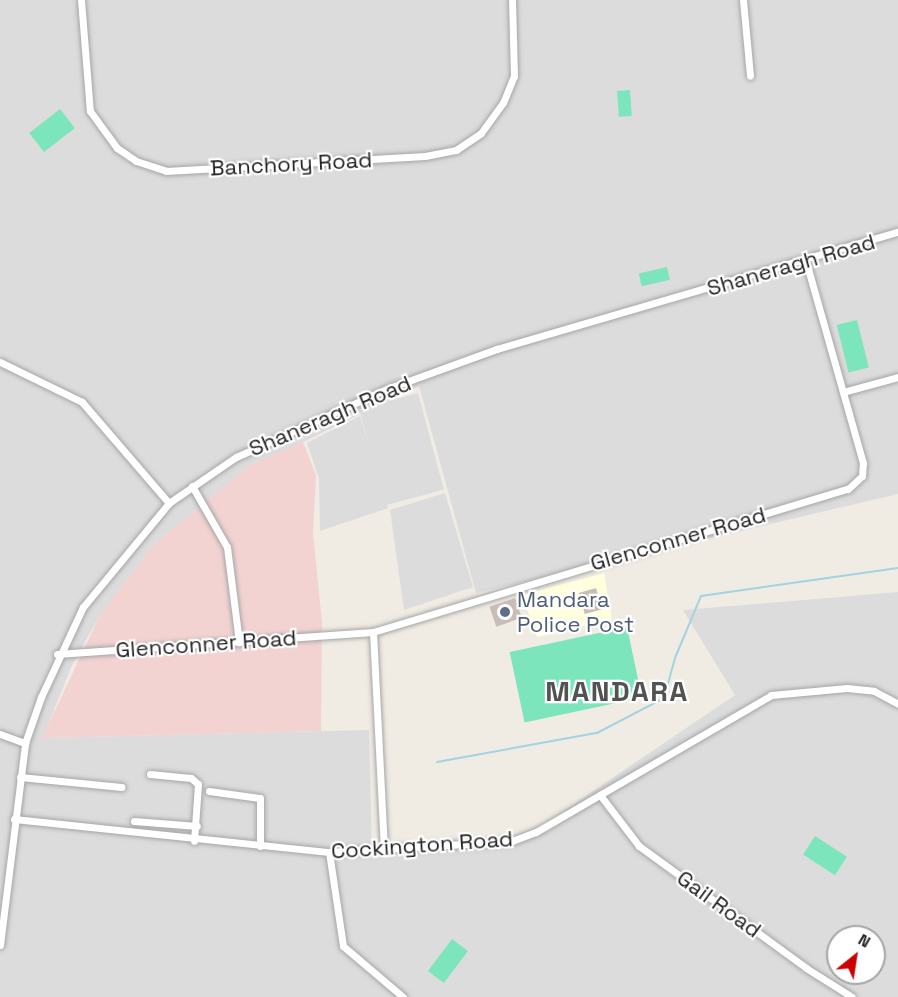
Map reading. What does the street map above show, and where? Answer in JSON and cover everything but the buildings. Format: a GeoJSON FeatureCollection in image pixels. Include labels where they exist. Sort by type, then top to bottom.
{"type":"FeatureCollection","features":[{"type":"Feature","properties":{"kind":"street","name":"Banchory Road"},"geometry":{"type":"LineString","coordinates":[[81,0],[90,111],[117,147],[136,161],[166,171],[425,156],[456,150],[481,133],[503,103],[514,76],[512,0]]}},
{"type":"Feature","properties":{"kind":"street"},"geometry":{"type":"LineString","coordinates":[[743,0],[750,76]]}},
{"type":"Feature","properties":{"kind":"street","name":"Shaneragh Road"},"geometry":{"type":"LineString","coordinates":[[0,945],[25,743],[57,654],[102,581],[169,503],[236,457],[299,425],[389,388],[497,349],[806,261],[898,232]]}},
{"type":"Feature","properties":{"kind":"street","name":"Glenconner Road"},"geometry":{"type":"LineString","coordinates":[[57,654],[373,632],[848,489],[862,476],[863,463],[806,261]]}},
{"type":"Feature","properties":{"kind":"street"},"geometry":{"type":"LineString","coordinates":[[0,362],[82,402],[169,503]]}},
{"type":"Feature","properties":{"kind":"street"},"geometry":{"type":"LineString","coordinates":[[843,392],[898,376]]}},
{"type":"Feature","properties":{"kind":"street"},"geometry":{"type":"LineString","coordinates":[[192,486],[228,547],[240,642]]}},
{"type":"Feature","properties":{"kind":"street"},"geometry":{"type":"LineString","coordinates":[[373,632],[384,847]]}},
{"type":"Feature","properties":{"kind":"street","name":"Cockington Road"},"geometry":{"type":"LineString","coordinates":[[14,819],[194,841],[329,852],[523,839],[771,695],[847,688],[874,691],[898,704]]}},
{"type":"Feature","properties":{"kind":"street"},"geometry":{"type":"LineString","coordinates":[[0,734],[25,743]]}},
{"type":"Feature","properties":{"kind":"street"},"geometry":{"type":"LineString","coordinates":[[150,774],[191,778],[198,784],[197,826],[194,841]]}},
{"type":"Feature","properties":{"kind":"street"},"geometry":{"type":"LineString","coordinates":[[20,777],[122,787]]}},
{"type":"Feature","properties":{"kind":"street"},"geometry":{"type":"LineString","coordinates":[[209,791],[260,798],[260,846]]}},
{"type":"Feature","properties":{"kind":"street","name":"Gail Road"},"geometry":{"type":"LineString","coordinates":[[600,795],[639,846],[806,968],[852,997]]}},
{"type":"Feature","properties":{"kind":"street"},"geometry":{"type":"LineString","coordinates":[[134,821],[197,826]]}},
{"type":"Feature","properties":{"kind":"street"},"geometry":{"type":"LineString","coordinates":[[329,852],[343,946],[403,997]]}},
{"type":"Feature","properties":{"kind":"shaded area"},"geometry":{"type":"Polygon","coordinates":[[[0,0],[898,0],[898,494],[476,593],[419,386],[243,471],[152,546],[99,617],[72,665],[43,738],[369,730],[372,850],[524,838],[735,695],[683,610],[898,592],[898,997],[0,997],[0,0]]]}},
{"type":"Feature","properties":{"kind":"shaded area"},"geometry":{"type":"Polygon","coordinates":[[[418,393],[444,490],[385,505],[359,409],[418,393]]]}},
{"type":"Feature","properties":{"kind":"shaded area"},"geometry":{"type":"Polygon","coordinates":[[[360,416],[388,508],[320,531],[319,479],[307,443],[360,416]]]}},
{"type":"Feature","properties":{"kind":"shaded area"},"geometry":{"type":"Polygon","coordinates":[[[303,442],[316,475],[313,533],[322,622],[321,731],[42,738],[99,617],[152,546],[249,466],[303,442]]]}},
{"type":"Feature","properties":{"kind":"shaded area"},"geometry":{"type":"Polygon","coordinates":[[[445,493],[473,587],[404,610],[390,510],[445,493]]]}},
{"type":"Feature","properties":{"kind":"shaded area"},"geometry":{"type":"Polygon","coordinates":[[[604,573],[612,620],[537,637],[522,595],[604,573]]]}},
{"type":"Feature","properties":{"kind":"green space"},"geometry":{"type":"Polygon","coordinates":[[[630,90],[632,116],[619,117],[617,91],[630,90]]]}},
{"type":"Feature","properties":{"kind":"green space"},"geometry":{"type":"Polygon","coordinates":[[[60,109],[75,128],[44,152],[29,133],[60,109]]]}},
{"type":"Feature","properties":{"kind":"green space"},"geometry":{"type":"Polygon","coordinates":[[[667,267],[670,280],[642,286],[639,274],[667,267]]]}},
{"type":"Feature","properties":{"kind":"green space"},"geometry":{"type":"Polygon","coordinates":[[[857,320],[869,368],[848,373],[837,325],[857,320]]]}},
{"type":"Feature","properties":{"kind":"green space"},"geometry":{"type":"Polygon","coordinates":[[[627,627],[642,697],[525,722],[510,652],[627,627]]]}},
{"type":"Feature","properties":{"kind":"green space"},"geometry":{"type":"Polygon","coordinates":[[[815,836],[847,857],[835,875],[803,854],[815,836]]]}},
{"type":"Feature","properties":{"kind":"green space"},"geometry":{"type":"Polygon","coordinates":[[[452,939],[468,951],[444,983],[428,971],[452,939]]]}},
{"type":"Feature","properties":{"kind":"waterway"},"geometry":{"type":"LineString","coordinates":[[437,762],[597,733],[664,698],[675,658],[701,596],[898,568]]}},
{"type":"Feature","properties":{"kind":"place","name":"Mandara Police Post"},"geometry":{"type":"Point","coordinates":[505,612]}},
{"type":"Feature","properties":{"kind":"district","name":"MANDARA"},"geometry":{"type":"Point","coordinates":[617,691]}}]}
